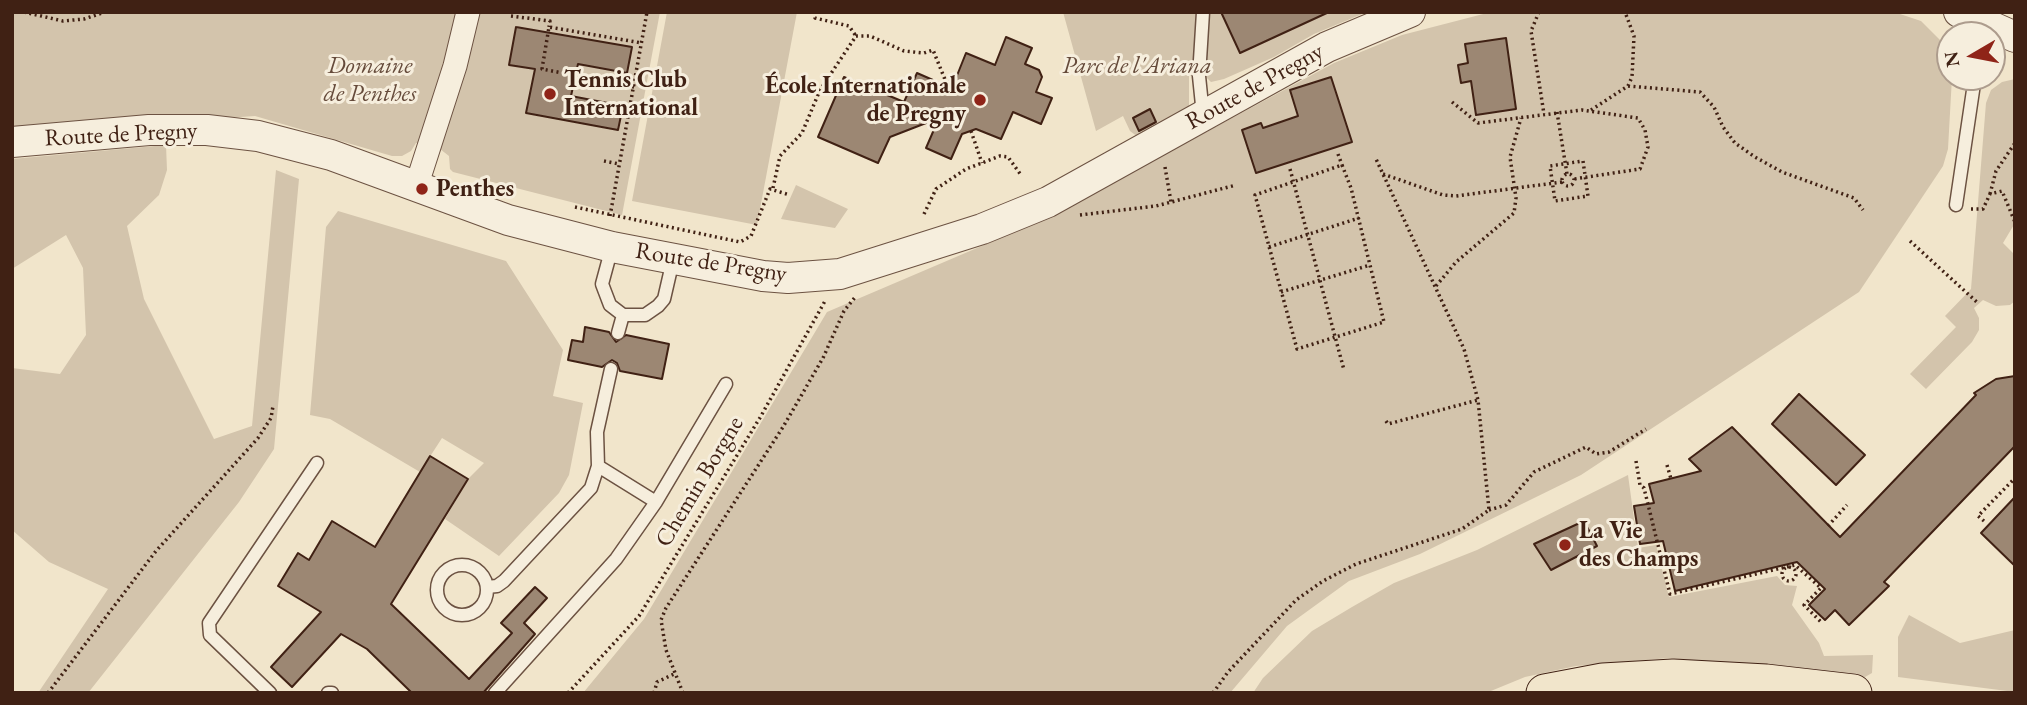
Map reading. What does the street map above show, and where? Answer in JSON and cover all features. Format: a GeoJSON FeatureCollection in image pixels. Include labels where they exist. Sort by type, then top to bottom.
{"type":"FeatureCollection","features":[{"type":"Feature","properties":{"kind":"main road"},"geometry":{"type":"LineString","coordinates":[[1545,693],[1604,682],[1673,678],[1741,681],[1853,693]]}},
{"type":"Feature","properties":{"kind":"street"},"geometry":{"type":"LineString","coordinates":[[416,187],[455,66],[468,12]]}},
{"type":"Feature","properties":{"kind":"street","name":"Route de Pregny"},"geometry":{"type":"LineString","coordinates":[[12,142],[149,130],[220,131],[296,145],[508,220],[612,247],[775,277],[840,274],[982,229],[1048,202],[1334,43],[1410,12]]}},
{"type":"Feature","properties":{"kind":"street"},"geometry":{"type":"LineString","coordinates":[[1959,12],[1976,21]]}},
{"type":"Feature","properties":{"kind":"lane"},"geometry":{"type":"LineString","coordinates":[[1203,12],[1199,76],[1203,114]]}},
{"type":"Feature","properties":{"kind":"lane"},"geometry":{"type":"LineString","coordinates":[[1955,205],[1973,91]]}},
{"type":"Feature","properties":{"kind":"lane"},"geometry":{"type":"LineString","coordinates":[[612,247],[602,284],[610,305],[623,315],[645,315],[659,306],[664,299],[673,260]]}},
{"type":"Feature","properties":{"kind":"lane"},"geometry":{"type":"LineString","coordinates":[[618,333],[623,315]]}},
{"type":"Feature","properties":{"kind":"lane"},"geometry":{"type":"LineString","coordinates":[[487,587],[497,586],[504,581],[591,488],[598,466],[597,432],[611,369]]}},
{"type":"Feature","properties":{"kind":"lane"},"geometry":{"type":"LineString","coordinates":[[495,693],[616,559],[656,502],[726,384]]}},
{"type":"Feature","properties":{"kind":"lane"},"geometry":{"type":"LineString","coordinates":[[270,693],[210,635],[209,623],[317,463]]}},
{"type":"Feature","properties":{"kind":"lane"},"geometry":{"type":"LineString","coordinates":[[598,466],[656,502]]}},
{"type":"Feature","properties":{"kind":"lane"},"geometry":{"type":"LineString","coordinates":[[458,566],[474,569],[481,574],[487,587],[483,604],[470,614],[463,615],[455,614],[442,605],[438,590],[443,574],[458,566]]}},
{"type":"Feature","properties":{"kind":"path"},"geometry":{"type":"LineString","coordinates":[[24,12],[44,19],[74,21],[104,12]]}},
{"type":"Feature","properties":{"kind":"path"},"geometry":{"type":"LineString","coordinates":[[44,12],[44,19]]}},
{"type":"Feature","properties":{"kind":"path"},"geometry":{"type":"LineString","coordinates":[[610,216],[647,12]]}},
{"type":"Feature","properties":{"kind":"path"},"geometry":{"type":"LineString","coordinates":[[815,12],[815,18],[849,26],[856,36]]}},
{"type":"Feature","properties":{"kind":"path"},"geometry":{"type":"LineString","coordinates":[[1539,12],[1531,31],[1544,114]]}},
{"type":"Feature","properties":{"kind":"path"},"geometry":{"type":"LineString","coordinates":[[1625,12],[1634,36],[1634,55],[1628,86]]}},
{"type":"Feature","properties":{"kind":"path"},"geometry":{"type":"LineString","coordinates":[[511,16],[550,21],[542,69],[634,86]]}},
{"type":"Feature","properties":{"kind":"path"},"geometry":{"type":"LineString","coordinates":[[549,27],[642,43]]}},
{"type":"Feature","properties":{"kind":"path"},"geometry":{"type":"LineString","coordinates":[[856,36],[870,36],[904,51],[924,53],[933,50],[946,82]]}},
{"type":"Feature","properties":{"kind":"path"},"geometry":{"type":"LineString","coordinates":[[575,207],[744,241],[751,236],[773,188],[780,156],[802,133],[820,90],[856,36]]}},
{"type":"Feature","properties":{"kind":"path"},"geometry":{"type":"LineString","coordinates":[[1589,111],[1628,86],[1700,92],[1714,107],[1723,127],[1735,143],[1755,158],[1782,172],[1854,198],[1863,209]]}},
{"type":"Feature","properties":{"kind":"path"},"geometry":{"type":"LineString","coordinates":[[1452,102],[1478,123],[1558,112],[1589,111],[1638,118],[1646,130],[1648,147],[1640,169],[1574,179],[1567,174]]}},
{"type":"Feature","properties":{"kind":"path"},"geometry":{"type":"LineString","coordinates":[[1558,112],[1567,174],[1562,182]]}},
{"type":"Feature","properties":{"kind":"path"},"geometry":{"type":"LineString","coordinates":[[1436,286],[1455,262],[1514,213],[1515,189],[1510,157],[1522,117]]}},
{"type":"Feature","properties":{"kind":"path"},"geometry":{"type":"LineString","coordinates":[[971,131],[982,163]]}},
{"type":"Feature","properties":{"kind":"path"},"geometry":{"type":"LineString","coordinates":[[1977,210],[1983,209],[1996,171],[2015,143]]}},
{"type":"Feature","properties":{"kind":"path"},"geometry":{"type":"LineString","coordinates":[[1163,154],[1171,202]]}},
{"type":"Feature","properties":{"kind":"path"},"geometry":{"type":"LineString","coordinates":[[1338,154],[1342,165],[1359,218],[1384,322],[1297,348],[1255,195],[1342,165]]}},
{"type":"Feature","properties":{"kind":"path"},"geometry":{"type":"LineString","coordinates":[[924,214],[930,197],[945,181],[982,163],[1007,157],[1021,175]]}},
{"type":"Feature","properties":{"kind":"path"},"geometry":{"type":"LineString","coordinates":[[1376,159],[1464,349],[1478,400],[1489,510]]}},
{"type":"Feature","properties":{"kind":"path"},"geometry":{"type":"LineString","coordinates":[[604,161],[620,164]]}},
{"type":"Feature","properties":{"kind":"path"},"geometry":{"type":"LineString","coordinates":[[1583,161],[1588,196],[1555,201],[1550,166],[1566,164],[1583,161]]}},
{"type":"Feature","properties":{"kind":"path"},"geometry":{"type":"LineString","coordinates":[[1290,169],[1344,370]]}},
{"type":"Feature","properties":{"kind":"path"},"geometry":{"type":"LineString","coordinates":[[1383,174],[1443,195],[1562,182],[1570,187]]}},
{"type":"Feature","properties":{"kind":"path"},"geometry":{"type":"LineString","coordinates":[[1572,198],[1570,187],[1574,179]]}},
{"type":"Feature","properties":{"kind":"path"},"geometry":{"type":"LineString","coordinates":[[1079,215],[1171,202],[1236,185]]}},
{"type":"Feature","properties":{"kind":"path"},"geometry":{"type":"LineString","coordinates":[[773,188],[790,195]]}},
{"type":"Feature","properties":{"kind":"path"},"geometry":{"type":"LineString","coordinates":[[1990,194],[2002,191],[2015,222]]}},
{"type":"Feature","properties":{"kind":"path"},"geometry":{"type":"LineString","coordinates":[[1269,247],[1359,218]]}},
{"type":"Feature","properties":{"kind":"path"},"geometry":{"type":"LineString","coordinates":[[1910,241],[1979,304]]}},
{"type":"Feature","properties":{"kind":"path"},"geometry":{"type":"LineString","coordinates":[[1281,292],[1370,265]]}},
{"type":"Feature","properties":{"kind":"path","name":"Chemin Borgne"},"geometry":{"type":"LineString","coordinates":[[568,693],[639,616],[761,416],[840,274]]}},
{"type":"Feature","properties":{"kind":"path"},"geometry":{"type":"LineString","coordinates":[[683,693],[674,674],[661,620],[666,608],[783,427],[823,358],[844,311],[855,296],[868,293]]}},
{"type":"Feature","properties":{"kind":"path"},"geometry":{"type":"LineString","coordinates":[[1386,421],[1388,424],[1478,400]]}},
{"type":"Feature","properties":{"kind":"path"},"geometry":{"type":"LineString","coordinates":[[47,693],[156,551],[258,438],[271,418],[273,406]]}},
{"type":"Feature","properties":{"kind":"path"},"geometry":{"type":"LineString","coordinates":[[1213,693],[1228,671],[1296,600],[1323,581],[1356,564],[1462,529],[1489,510],[1506,505],[1534,472],[1586,447],[1596,453],[1609,452],[1646,429]]}},
{"type":"Feature","properties":{"kind":"path"},"geometry":{"type":"LineString","coordinates":[[1636,461],[1640,485],[1644,488],[1672,596],[1796,565],[1821,588],[1804,605],[1821,622]]}},
{"type":"Feature","properties":{"kind":"path"},"geometry":{"type":"LineString","coordinates":[[1667,465],[1671,479]]}},
{"type":"Feature","properties":{"kind":"path"},"geometry":{"type":"LineString","coordinates":[[1984,521],[1978,516],[2015,478]]}},
{"type":"Feature","properties":{"kind":"path"},"geometry":{"type":"LineString","coordinates":[[1828,526],[1847,505]]}},
{"type":"Feature","properties":{"kind":"path"},"geometry":{"type":"LineString","coordinates":[[1787,567],[1796,573],[1793,581],[1782,577],[1787,567]]}},
{"type":"Feature","properties":{"kind":"path"},"geometry":{"type":"LineString","coordinates":[[654,693],[657,681],[674,674]]}},
{"type":"Feature","properties":{"kind":"green space","name":"Domaine de Penthes"},"geometry":{"type":"Polygon","coordinates":[[[12,12],[460,12],[421,143],[416,143],[411,151],[402,156],[392,156],[255,116],[12,133],[12,12]]]}},
{"type":"Feature","properties":{"kind":"green space","name":"Tennis Club International"},"geometry":{"type":"Polygon","coordinates":[[[478,12],[660,12],[622,215],[453,172],[450,169],[449,156],[440,149],[478,12]]]}},
{"type":"Feature","properties":{"kind":"green space"},"geometry":{"type":"Polygon","coordinates":[[[667,12],[797,12],[757,225],[632,201],[667,12]]]}},
{"type":"Feature","properties":{"kind":"green space","name":"Parc de l'Ariana"},"geometry":{"type":"Polygon","coordinates":[[[1063,12],[1367,12],[1314,34],[1274,57],[1224,79],[1211,82],[1205,76],[1189,76],[1189,112],[1138,137],[1130,131],[1123,116],[1096,131],[1063,12]]]}},
{"type":"Feature","properties":{"kind":"green space"},"geometry":{"type":"Polygon","coordinates":[[[1491,12],[1894,12],[1921,21],[1936,36],[1936,91],[1951,91],[1948,149],[1943,166],[1859,292],[1581,475],[1420,554],[1349,581],[1287,626],[1230,693],[583,693],[644,619],[827,312],[1045,219],[1334,63],[1402,35],[1491,12]]]}},
{"type":"Feature","properties":{"kind":"green space"},"geometry":{"type":"Polygon","coordinates":[[[2015,79],[2015,223],[2003,243],[2015,255],[2015,301],[2010,305],[1996,306],[1983,300],[1974,308],[1979,318],[1979,330],[1972,342],[1926,389],[1910,374],[1956,327],[1945,316],[1971,289],[1986,103],[1991,91],[2006,91],[2006,81],[2015,79]]]}},
{"type":"Feature","properties":{"kind":"green space"},"geometry":{"type":"Polygon","coordinates":[[[166,145],[167,170],[159,195],[127,226],[144,299],[214,439],[252,426],[276,170],[299,179],[274,449],[239,502],[88,693],[38,693],[108,589],[49,562],[12,530],[12,368],[60,374],[86,335],[83,268],[66,235],[12,269],[12,159],[166,145]]]}},
{"type":"Feature","properties":{"kind":"green space"},"geometry":{"type":"Polygon","coordinates":[[[796,185],[848,209],[835,228],[781,219],[796,185]]]}},
{"type":"Feature","properties":{"kind":"green space"},"geometry":{"type":"Polygon","coordinates":[[[338,211],[506,261],[563,350],[553,396],[583,403],[569,475],[559,493],[499,556],[445,519],[468,479],[484,463],[442,438],[420,472],[330,419],[310,415],[326,227],[338,211]]]}},
{"type":"Feature","properties":{"kind":"green space"},"geometry":{"type":"Polygon","coordinates":[[[1628,475],[1638,548],[1656,545],[1669,597],[1777,576],[1785,585],[1797,586],[1792,605],[1819,643],[1824,656],[1873,655],[1872,673],[1865,677],[1669,658],[1576,666],[1525,677],[1486,693],[1253,693],[1263,678],[1312,631],[1352,607],[1394,583],[1477,550],[1628,475]]]}},
{"type":"Feature","properties":{"kind":"green space"},"geometry":{"type":"Polygon","coordinates":[[[1909,615],[1960,643],[2015,630],[2015,692],[1898,677],[1898,637],[1909,615]]]}},
{"type":"Feature","properties":{"kind":"building"},"geometry":{"type":"Polygon","coordinates":[[[1221,12],[1329,12],[1240,53],[1221,12]]]}},
{"type":"Feature","properties":{"kind":"building"},"geometry":{"type":"Polygon","coordinates":[[[516,27],[632,47],[627,73],[578,64],[571,96],[623,106],[618,130],[526,113],[535,69],[509,65],[516,27]]]}},
{"type":"Feature","properties":{"kind":"building","name":"École Internationale de Pregny"},"geometry":{"type":"Polygon","coordinates":[[[1006,37],[1032,48],[1025,64],[1039,70],[1042,77],[1036,92],[1052,98],[1041,124],[1013,112],[1001,139],[976,129],[962,134],[951,159],[926,148],[939,118],[890,137],[878,163],[818,137],[844,77],[904,102],[917,73],[942,84],[956,78],[966,53],[995,65],[1006,37]]]}},
{"type":"Feature","properties":{"kind":"building"},"geometry":{"type":"Polygon","coordinates":[[[1506,38],[1516,109],[1476,115],[1471,81],[1461,83],[1458,65],[1468,63],[1465,44],[1506,38]]]}},
{"type":"Feature","properties":{"kind":"building"},"geometry":{"type":"Polygon","coordinates":[[[1331,77],[1352,142],[1256,173],[1242,130],[1261,123],[1263,128],[1298,116],[1290,90],[1331,77]]]}},
{"type":"Feature","properties":{"kind":"building"},"geometry":{"type":"Polygon","coordinates":[[[1150,109],[1156,122],[1139,131],[1133,118],[1150,109]]]}},
{"type":"Feature","properties":{"kind":"building"},"geometry":{"type":"Polygon","coordinates":[[[585,327],[609,332],[616,342],[626,335],[669,344],[662,379],[620,371],[617,363],[612,360],[602,367],[568,360],[572,340],[583,342],[585,327]]]}},
{"type":"Feature","properties":{"kind":"building"},"geometry":{"type":"Polygon","coordinates":[[[2015,376],[2015,446],[1884,582],[1889,586],[1849,625],[1835,610],[1825,620],[1809,605],[1825,589],[1797,562],[1675,591],[1663,541],[1640,544],[1634,506],[1654,503],[1649,484],[1701,471],[1689,459],[1732,427],[1840,537],[1976,395],[1974,393],[1996,379],[2015,376]]]}},
{"type":"Feature","properties":{"kind":"building"},"geometry":{"type":"Polygon","coordinates":[[[1799,394],[1865,455],[1836,485],[1772,424],[1799,394]]]}},
{"type":"Feature","properties":{"kind":"building"},"geometry":{"type":"Polygon","coordinates":[[[430,456],[468,479],[391,604],[469,679],[512,633],[501,623],[535,587],[547,598],[524,623],[535,634],[483,693],[412,693],[367,649],[341,634],[292,687],[271,667],[321,612],[278,586],[298,553],[309,560],[332,521],[375,547],[430,456]]]}},
{"type":"Feature","properties":{"kind":"building"},"geometry":{"type":"Polygon","coordinates":[[[2015,497],[2015,566],[1981,533],[2015,497]]]}},
{"type":"Feature","properties":{"kind":"building","name":"La Vie des Champs"},"geometry":{"type":"Polygon","coordinates":[[[1584,521],[1597,546],[1551,570],[1534,544],[1584,521]]]}},
{"type":"Feature","properties":{"kind":"place","name":"Tennis Club International"},"geometry":{"type":"Point","coordinates":[550,94]}},
{"type":"Feature","properties":{"kind":"place","name":"École Internationale de Pregny"},"geometry":{"type":"Point","coordinates":[980,100]}},
{"type":"Feature","properties":{"kind":"place","name":"Penthes"},"geometry":{"type":"Point","coordinates":[422,189]}},
{"type":"Feature","properties":{"kind":"place","name":"La Vie des Champs"},"geometry":{"type":"Point","coordinates":[1565,545]}}]}
